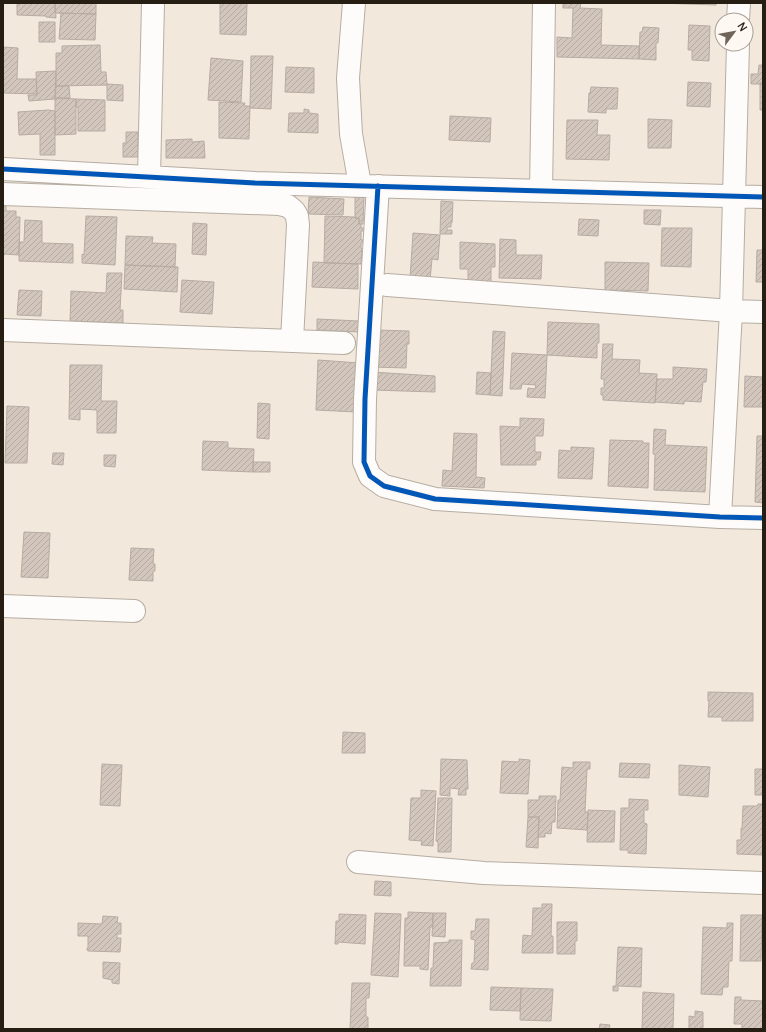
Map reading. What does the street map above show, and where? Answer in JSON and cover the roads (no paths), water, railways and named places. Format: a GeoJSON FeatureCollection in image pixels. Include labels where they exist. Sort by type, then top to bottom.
{"type":"FeatureCollection","features":[{"type":"Feature","properties":{"kind":"street"},"geometry":{"type":"LineString","coordinates":[[149,176],[153,3]]}},
{"type":"Feature","properties":{"kind":"street"},"geometry":{"type":"LineString","coordinates":[[354,3],[348,78],[351,134],[369,186],[364,462],[370,476],[384,486],[434,499],[720,517],[763,518]]}},
{"type":"Feature","properties":{"kind":"street"},"geometry":{"type":"LineString","coordinates":[[541,191],[544,3]]}},
{"type":"Feature","properties":{"kind":"street"},"geometry":{"type":"LineString","coordinates":[[720,517],[731,311],[738,52]]}},
{"type":"Feature","properties":{"kind":"street"},"geometry":{"type":"LineString","coordinates":[[3,169],[255,183],[763,196]]}},
{"type":"Feature","properties":{"kind":"street"},"geometry":{"type":"LineString","coordinates":[[3,194],[279,204],[288,206],[297,216],[298,225],[292,341]]}},
{"type":"Feature","properties":{"kind":"street"},"geometry":{"type":"LineString","coordinates":[[387,285],[731,311],[763,312]]}},
{"type":"Feature","properties":{"kind":"street"},"geometry":{"type":"LineString","coordinates":[[3,330],[344,343]]}},
{"type":"Feature","properties":{"kind":"street"},"geometry":{"type":"LineString","coordinates":[[3,606],[134,610]]}},
{"type":"Feature","properties":{"kind":"street"},"geometry":{"type":"LineString","coordinates":[[358,862],[484,873],[763,883]]}}]}
